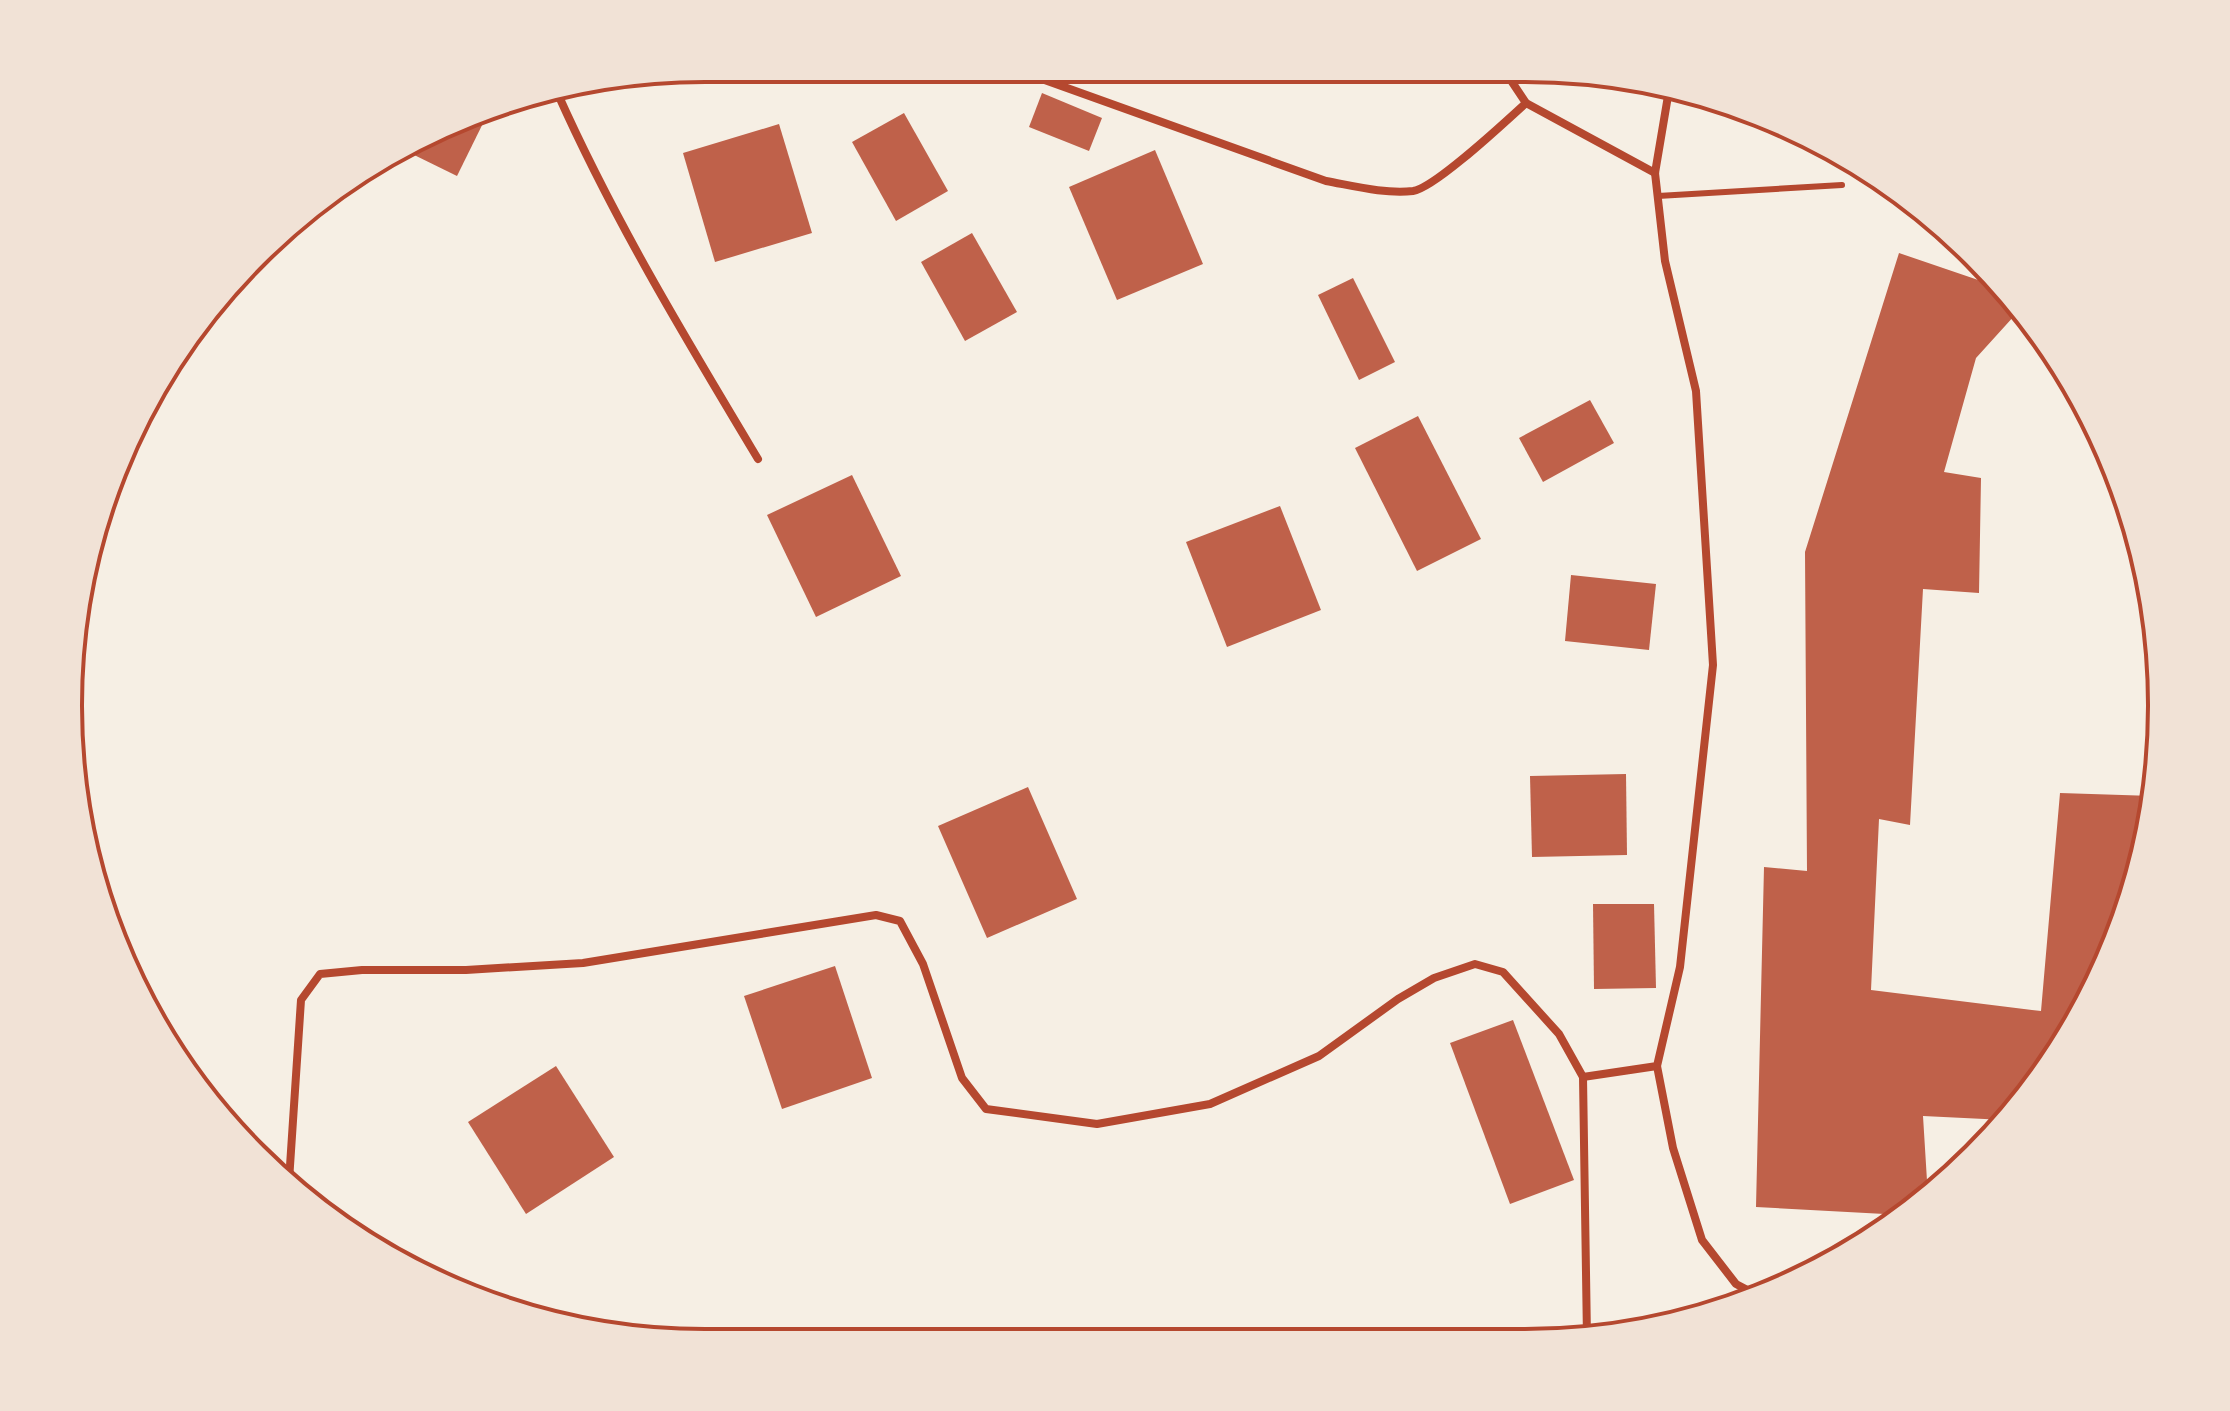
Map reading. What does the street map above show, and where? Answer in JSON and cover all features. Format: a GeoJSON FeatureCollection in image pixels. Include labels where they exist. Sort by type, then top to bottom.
{"type":"FeatureCollection","features":[{"type":"Feature","properties":{"kind":"street"},"geometry":{"type":"LineString","coordinates":[[1050,82],[1326,181],[1370,190],[1416,191],[1455,165],[1526,103]]}},
{"type":"Feature","properties":{"kind":"street"},"geometry":{"type":"LineString","coordinates":[[1512,82],[1526,103],[1655,173]]}},
{"type":"Feature","properties":{"kind":"street"},"geometry":{"type":"LineString","coordinates":[[560,99],[578,140],[665,303],[758,459]]}},
{"type":"Feature","properties":{"kind":"street"},"geometry":{"type":"LineString","coordinates":[[1668,99],[1655,173],[1665,261],[1696,391],[1713,665],[1680,967],[1657,1066],[1673,1148],[1702,1240],[1736,1284],[1745,1289]]}},
{"type":"Feature","properties":{"kind":"street"},"geometry":{"type":"LineString","coordinates":[[290,1170],[301,1000],[320,974],[583,963],[876,915],[900,921],[923,964],[962,1078],[986,1109],[1097,1124],[1210,1104],[1319,1056],[1398,999],[1434,978],[1475,964],[1503,972],[1559,1034],[1583,1077],[1587,1326]]}},
{"type":"Feature","properties":{"kind":"street"},"geometry":{"type":"LineString","coordinates":[[1583,1077],[1657,1066]]}},
{"type":"Feature","properties":{"kind":"lane"},"geometry":{"type":"LineString","coordinates":[[1658,196],[1842,185]]}},
{"type":"Feature","properties":{"kind":"building"},"geometry":{"type":"Polygon","coordinates":[[[1042,93],[1102,118],[1089,151],[1029,127],[1042,93]]]}},
{"type":"Feature","properties":{"kind":"building"},"geometry":{"type":"Polygon","coordinates":[[[904,113],[948,191],[896,221],[852,142],[904,113]]]}},
{"type":"Feature","properties":{"kind":"building"},"geometry":{"type":"Polygon","coordinates":[[[483,123],[457,176],[414,155],[483,123]]]}},
{"type":"Feature","properties":{"kind":"building"},"geometry":{"type":"Polygon","coordinates":[[[779,124],[812,233],[715,262],[683,153],[779,124]]]}},
{"type":"Feature","properties":{"kind":"building"},"geometry":{"type":"Polygon","coordinates":[[[1155,150],[1203,264],[1117,300],[1069,187],[1155,150]]]}},
{"type":"Feature","properties":{"kind":"building"},"geometry":{"type":"Polygon","coordinates":[[[972,233],[1017,312],[965,341],[921,262],[972,233]]]}},
{"type":"Feature","properties":{"kind":"building"},"geometry":{"type":"Polygon","coordinates":[[[1899,253],[1980,281],[2012,318],[1976,358],[1944,472],[1981,478],[1979,593],[1923,589],[1910,825],[1879,819],[1871,990],[2041,1011],[2060,793],[2141,796],[2127,867],[2101,944],[2084,981],[2043,1052],[1991,1119],[1923,1116],[1927,1181],[1885,1214],[1756,1207],[1764,867],[1807,871],[1805,552],[1899,253]]]}},
{"type":"Feature","properties":{"kind":"building"},"geometry":{"type":"Polygon","coordinates":[[[1353,278],[1395,362],[1359,380],[1318,295],[1353,278]]]}},
{"type":"Feature","properties":{"kind":"building"},"geometry":{"type":"Polygon","coordinates":[[[1590,400],[1614,443],[1543,482],[1519,438],[1590,400]]]}},
{"type":"Feature","properties":{"kind":"building"},"geometry":{"type":"Polygon","coordinates":[[[1418,416],[1481,539],[1417,571],[1355,448],[1418,416]]]}},
{"type":"Feature","properties":{"kind":"building"},"geometry":{"type":"Polygon","coordinates":[[[852,475],[901,576],[816,617],[767,515],[852,475]]]}},
{"type":"Feature","properties":{"kind":"building"},"geometry":{"type":"Polygon","coordinates":[[[1280,506],[1321,610],[1227,647],[1186,542],[1280,506]]]}},
{"type":"Feature","properties":{"kind":"building"},"geometry":{"type":"Polygon","coordinates":[[[1571,575],[1656,584],[1649,650],[1565,641],[1571,575]]]}},
{"type":"Feature","properties":{"kind":"building"},"geometry":{"type":"Polygon","coordinates":[[[1626,774],[1627,855],[1532,857],[1530,776],[1626,774]]]}},
{"type":"Feature","properties":{"kind":"building"},"geometry":{"type":"Polygon","coordinates":[[[1028,787],[1077,899],[987,938],[938,826],[1028,787]]]}},
{"type":"Feature","properties":{"kind":"building"},"geometry":{"type":"Polygon","coordinates":[[[1593,904],[1654,904],[1656,988],[1594,989],[1593,904]]]}},
{"type":"Feature","properties":{"kind":"building"},"geometry":{"type":"Polygon","coordinates":[[[835,966],[872,1078],[782,1109],[744,996],[835,966]]]}},
{"type":"Feature","properties":{"kind":"building"},"geometry":{"type":"Polygon","coordinates":[[[1513,1020],[1574,1180],[1510,1204],[1450,1043],[1513,1020]]]}},
{"type":"Feature","properties":{"kind":"building"},"geometry":{"type":"Polygon","coordinates":[[[556,1066],[614,1157],[526,1214],[468,1122],[556,1066]]]}}]}
